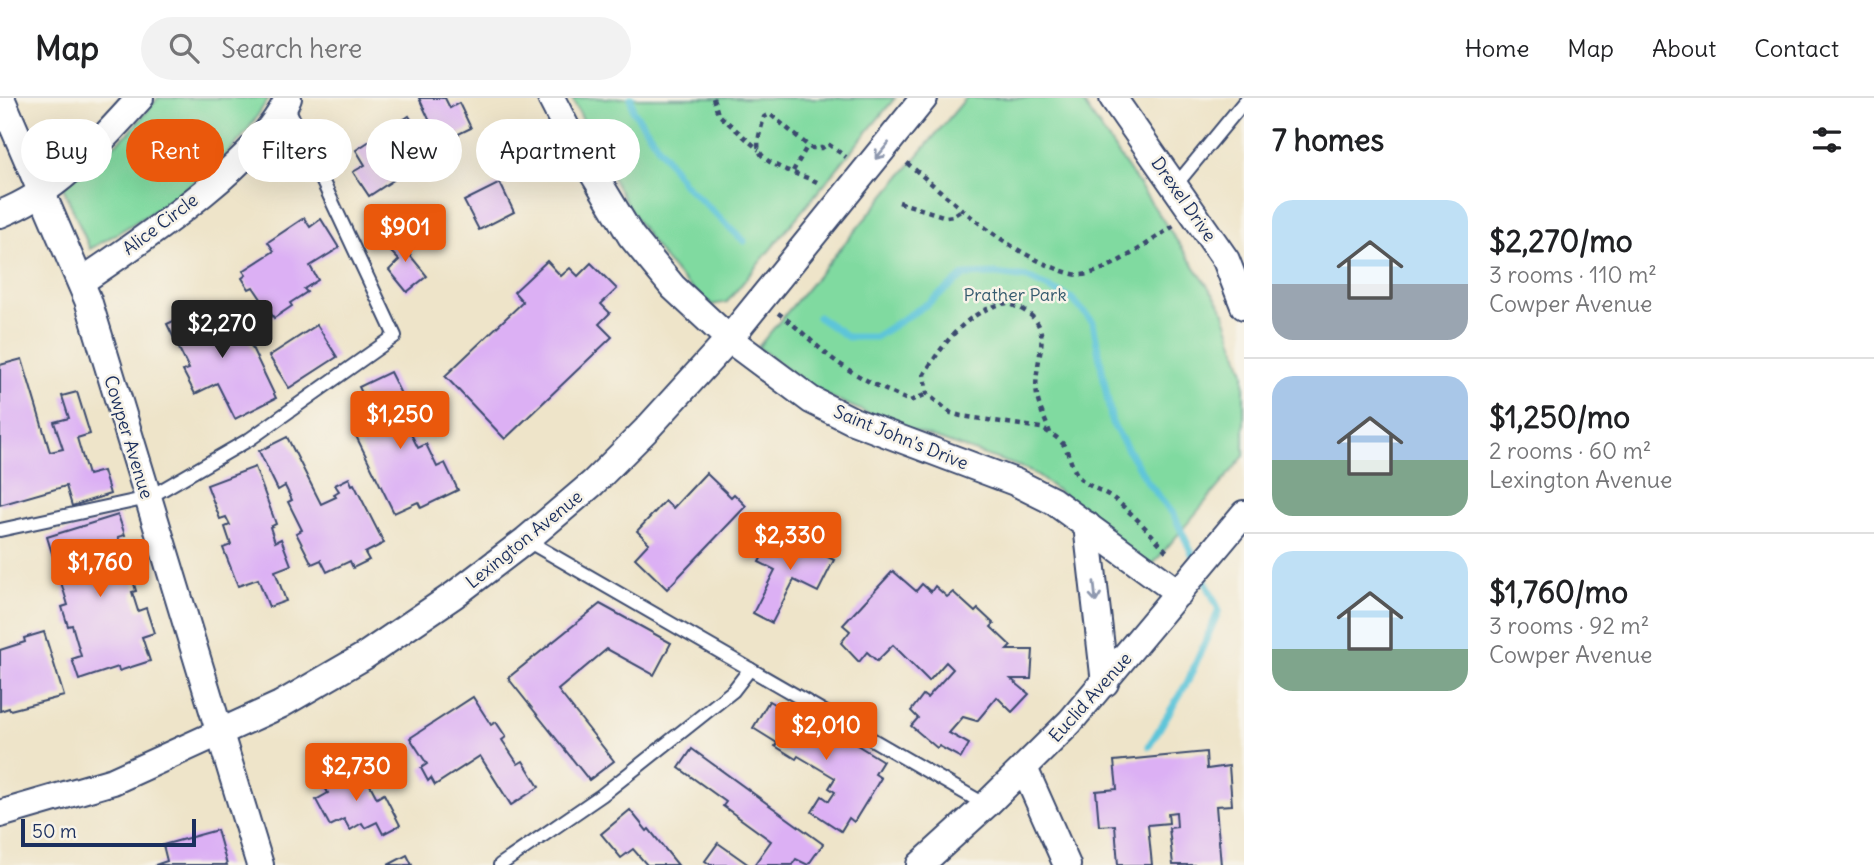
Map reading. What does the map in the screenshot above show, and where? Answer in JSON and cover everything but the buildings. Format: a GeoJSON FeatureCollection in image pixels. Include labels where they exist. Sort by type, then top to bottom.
{"type":"FeatureCollection","features":[{"type":"Feature","properties":{"kind":"street","name":"Cowper Avenue"},"geometry":{"type":"LineString","coordinates":[[2,98],[82,281],[260,865]]}},
{"type":"Feature","properties":{"kind":"street"},"geometry":{"type":"LineString","coordinates":[[0,214],[43,192],[84,158],[140,98]]}},
{"type":"Feature","properties":{"kind":"street","name":"Saint John's Drive"},"geometry":{"type":"LineString","coordinates":[[551,98],[570,135],[631,236],[673,287],[729,339],[811,400],[853,421],[1015,482],[1053,500],[1182,590]]}},
{"type":"Feature","properties":{"kind":"street","name":"Lexington Avenue"},"geometry":{"type":"LineString","coordinates":[[0,814],[113,781],[280,705],[363,657],[454,595],[526,540],[593,483],[645,431],[729,339],[924,98]]}},
{"type":"Feature","properties":{"kind":"street","name":"Drexel Drive"},"geometry":{"type":"LineString","coordinates":[[1113,98],[1226,260],[1244,306]]}},
{"type":"Feature","properties":{"kind":"street","name":"Alice Circle"},"geometry":{"type":"LineString","coordinates":[[82,281],[226,174],[262,138],[287,100]]}},
{"type":"Feature","properties":{"kind":"street","name":"Euclid Avenue"},"geometry":{"type":"LineString","coordinates":[[920,865],[986,805],[1070,722],[1242,517]]}},
{"type":"Feature","properties":{"kind":"street"},"geometry":{"type":"LineString","coordinates":[[1087,525],[1105,683]]}},
{"type":"Feature","properties":{"kind":"street"},"geometry":{"type":"LineString","coordinates":[[1024,768],[1066,865]]}},
{"type":"Feature","properties":{"kind":"lane"},"geometry":{"type":"LineString","coordinates":[[0,530],[148,498],[250,439],[395,336],[287,100]]}},
{"type":"Feature","properties":{"kind":"lane"},"geometry":{"type":"LineString","coordinates":[[1175,186],[1244,102]]}},
{"type":"Feature","properties":{"kind":"lane"},"geometry":{"type":"LineString","coordinates":[[526,540],[986,805]]}},
{"type":"Feature","properties":{"kind":"lane"},"geometry":{"type":"LineString","coordinates":[[500,865],[602,795],[733,691],[750,669]]}},
{"type":"Feature","properties":{"kind":"path"},"geometry":{"type":"LineString","coordinates":[[713,98],[718,114],[759,150],[764,158],[778,167],[817,182]]}},
{"type":"Feature","properties":{"kind":"path"},"geometry":{"type":"LineString","coordinates":[[759,150],[764,117],[770,114],[808,145],[816,149],[828,144],[846,158]]}},
{"type":"Feature","properties":{"kind":"path"},"geometry":{"type":"LineString","coordinates":[[793,171],[808,145]]}},
{"type":"Feature","properties":{"kind":"path"},"geometry":{"type":"LineString","coordinates":[[907,163],[1013,248],[1034,260],[1081,275],[1130,255],[1194,214]]}},
{"type":"Feature","properties":{"kind":"path"},"geometry":{"type":"LineString","coordinates":[[899,202],[946,217],[963,209]]}},
{"type":"Feature","properties":{"kind":"path"},"geometry":{"type":"LineString","coordinates":[[761,300],[798,327],[825,352],[881,389],[910,401],[927,394]]}},
{"type":"Feature","properties":{"kind":"path"},"geometry":{"type":"LineString","coordinates":[[1050,433],[1037,396],[1041,331],[1034,316],[1007,303],[985,310],[956,329],[924,373],[927,394],[951,413],[1041,428],[1050,433],[1063,444],[1071,465],[1080,477],[1090,486],[1111,497],[1153,535],[1170,556]]}},
{"type":"Feature","properties":{"kind":"green space"},"geometry":{"type":"Polygon","coordinates":[[[158,98],[269,98],[254,119],[238,119],[238,141],[224,157],[224,119],[141,119],[158,98]]]}},
{"type":"Feature","properties":{"kind":"green space"},"geometry":{"type":"Polygon","coordinates":[[[572,98],[895,98],[727,302],[712,305],[691,288],[663,257],[647,236],[615,182],[640,182],[640,119],[582,119],[572,98]]]}},
{"type":"Feature","properties":{"kind":"green space","name":"Prather Park"},"geometry":{"type":"Polygon","coordinates":[[[966,98],[1080,98],[1222,307],[1244,373],[1244,456],[1144,575],[1072,501],[1029,470],[888,422],[816,391],[758,347],[966,98]]]}},
{"type":"Feature","properties":{"kind":"green space"},"geometry":{"type":"Polygon","coordinates":[[[126,135],[126,182],[195,182],[168,202],[90,249],[63,187],[69,182],[112,182],[112,147],[126,135]]]}},
{"type":"Feature","properties":{"kind":"waterway"},"geometry":{"type":"LineString","coordinates":[[631,98],[633,110],[684,184],[744,241]]}},
{"type":"Feature","properties":{"kind":"waterway"},"geometry":{"type":"LineString","coordinates":[[818,317],[848,337],[875,337],[927,304],[965,275],[996,274],[1028,278],[1072,299],[1093,322],[1112,423],[1148,483],[1174,515],[1196,562]]}},
{"type":"Feature","properties":{"kind":"waterway"},"geometry":{"type":"LineString","coordinates":[[1149,746],[1188,681],[1219,610],[1201,572]]}}]}
